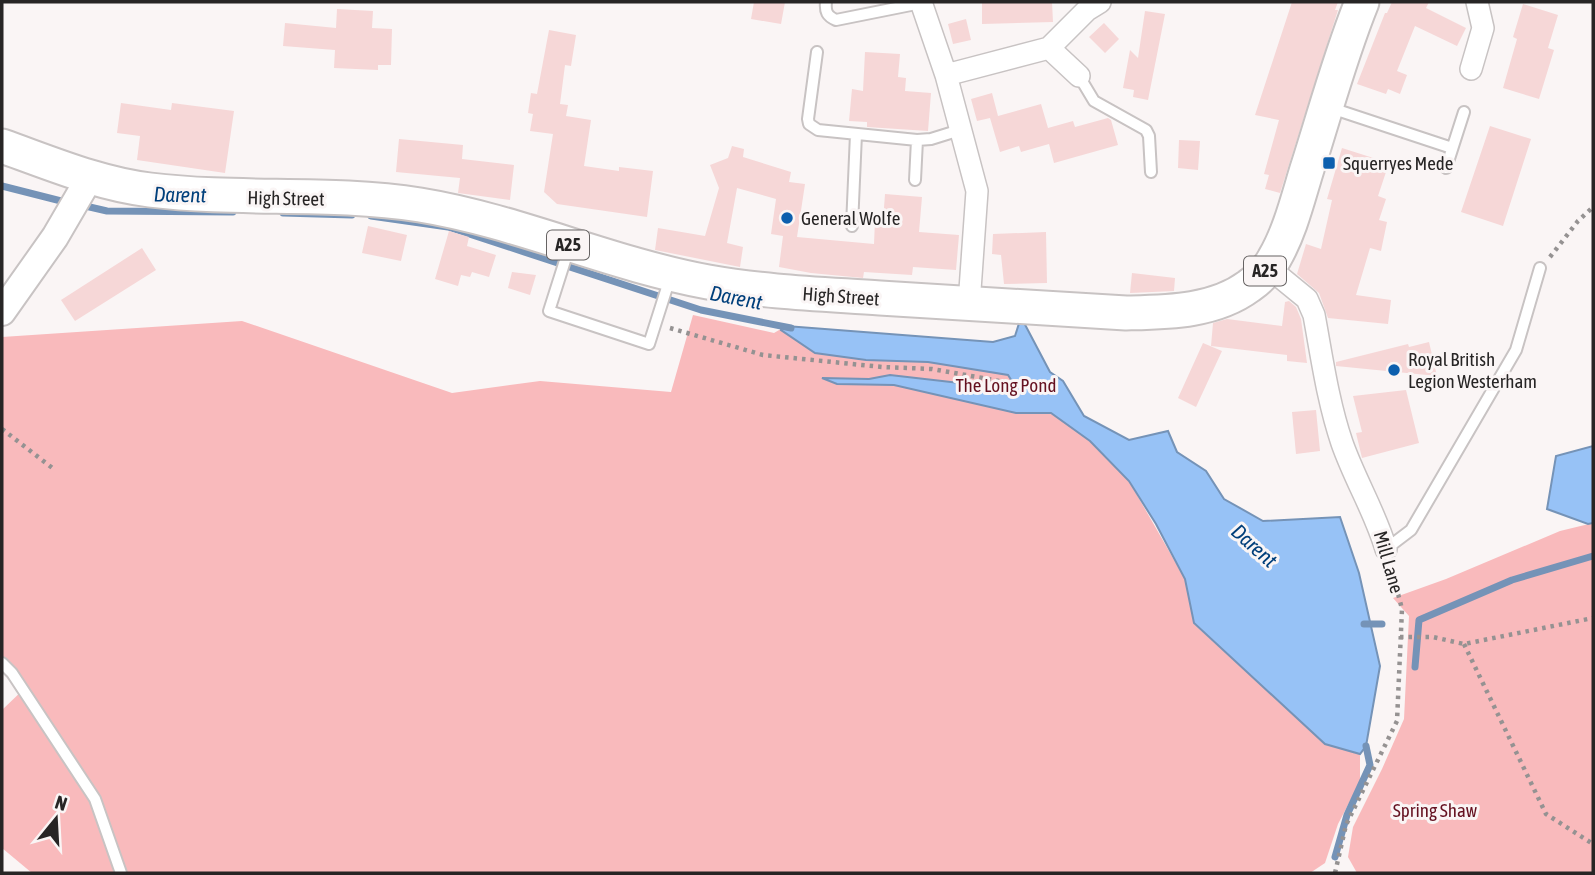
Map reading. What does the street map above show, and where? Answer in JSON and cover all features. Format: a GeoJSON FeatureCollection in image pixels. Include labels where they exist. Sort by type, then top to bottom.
{"type":"FeatureCollection","features":[{"type":"Feature","properties":{"kind":"main road","name":"High Street"},"geometry":{"type":"LineString","coordinates":[[86,183],[226,197],[359,200],[418,205],[474,216],[568,252],[668,282],[708,282],[790,292],[969,304],[1126,313],[1171,312],[1207,306],[1231,297],[1247,288],[1268,267],[1282,242],[1362,2]]}},
{"type":"Feature","properties":{"kind":"main road","name":"A25"},"geometry":{"type":"LineString","coordinates":[[2,146],[86,183]]}},
{"type":"Feature","properties":{"kind":"street"},"geometry":{"type":"LineString","coordinates":[[946,75],[1049,48],[1087,10],[1100,2]]}},
{"type":"Feature","properties":{"kind":"street"},"geometry":{"type":"LineString","coordinates":[[1471,69],[1483,28],[1477,2]]}},
{"type":"Feature","properties":{"kind":"street"},"geometry":{"type":"LineString","coordinates":[[921,3],[946,75],[976,191],[969,304]]}},
{"type":"Feature","properties":{"kind":"street"},"geometry":{"type":"LineString","coordinates":[[1049,48],[1079,76]]}},
{"type":"Feature","properties":{"kind":"street"},"geometry":{"type":"LineString","coordinates":[[2,312],[55,237],[86,183]]}},
{"type":"Feature","properties":{"kind":"street","name":"Mill Lane"},"geometry":{"type":"LineString","coordinates":[[1268,267],[1307,299],[1314,315],[1335,419],[1354,474],[1386,549]]}},
{"type":"Feature","properties":{"kind":"lane"},"geometry":{"type":"LineString","coordinates":[[826,2],[826,13],[836,20],[921,3]]}},
{"type":"Feature","properties":{"kind":"lane"},"geometry":{"type":"LineString","coordinates":[[817,52],[808,124],[818,130],[917,140],[960,131]]}},
{"type":"Feature","properties":{"kind":"lane"},"geometry":{"type":"LineString","coordinates":[[1079,76],[1094,101],[1146,130],[1149,136],[1151,172]]}},
{"type":"Feature","properties":{"kind":"lane"},"geometry":{"type":"LineString","coordinates":[[1326,107],[1452,148]]}},
{"type":"Feature","properties":{"kind":"lane"},"geometry":{"type":"LineString","coordinates":[[1446,168],[1464,112]]}},
{"type":"Feature","properties":{"kind":"lane"},"geometry":{"type":"LineString","coordinates":[[852,226],[856,134]]}},
{"type":"Feature","properties":{"kind":"lane"},"geometry":{"type":"LineString","coordinates":[[915,180],[917,140]]}},
{"type":"Feature","properties":{"kind":"lane"},"geometry":{"type":"LineString","coordinates":[[568,252],[549,311],[649,344],[668,282]]}},
{"type":"Feature","properties":{"kind":"lane"},"geometry":{"type":"LineString","coordinates":[[1386,549],[1411,530],[1516,350],[1540,268]]}},
{"type":"Feature","properties":{"kind":"lane"},"geometry":{"type":"LineString","coordinates":[[2,663],[12,673],[95,799],[121,873]]}},
{"type":"Feature","properties":{"kind":"path"},"geometry":{"type":"LineString","coordinates":[[1540,268],[1578,221],[1593,207]]}},
{"type":"Feature","properties":{"kind":"path"},"geometry":{"type":"LineString","coordinates":[[658,318],[763,355],[882,367],[932,369],[999,381]]}},
{"type":"Feature","properties":{"kind":"path"},"geometry":{"type":"LineString","coordinates":[[2,429],[55,470]]}},
{"type":"Feature","properties":{"kind":"path","name":"Mill Lane"},"geometry":{"type":"LineString","coordinates":[[1335,873],[1346,825],[1397,721],[1402,609],[1386,549]]}},
{"type":"Feature","properties":{"kind":"path"},"geometry":{"type":"LineString","coordinates":[[1401,637],[1433,637],[1464,644],[1593,618]]}},
{"type":"Feature","properties":{"kind":"path"},"geometry":{"type":"LineString","coordinates":[[1464,644],[1546,814],[1593,844]]}},
{"type":"Feature","properties":{"kind":"green space","name":"The Long Pond"},"geometry":{"type":"Polygon","coordinates":[[[693,315],[774,333],[786,326],[993,342],[1015,336],[1021,317],[1050,372],[1063,381],[1084,416],[1129,440],[1133,488],[1185,579],[1194,624],[1325,744],[1360,754],[1360,782],[1338,824],[1325,863],[1310,873],[32,873],[2,848],[2,710],[26,687],[2,660],[2,337],[242,321],[452,393],[540,381],[671,392],[693,315]]]}},
{"type":"Feature","properties":{"kind":"green space","name":"Spring Shaw"},"geometry":{"type":"Polygon","coordinates":[[[1593,523],[1593,873],[1357,873],[1348,857],[1353,827],[1404,719],[1409,616],[1393,598],[1446,579],[1560,531],[1593,523]]]}},
{"type":"Feature","properties":{"kind":"water"},"geometry":{"type":"Polygon","coordinates":[[[1021,317],[1050,372],[1063,381],[1084,416],[1129,440],[1168,431],[1177,452],[1206,471],[1224,499],[1263,521],[1340,517],[1359,573],[1380,666],[1366,746],[1360,754],[1325,744],[1194,623],[1185,579],[1156,524],[1129,481],[1090,441],[1051,413],[1016,413],[894,385],[837,384],[822,378],[869,379],[890,375],[1003,388],[1015,386],[1008,375],[928,362],[866,360],[815,353],[781,330],[786,326],[993,342],[1015,336],[1021,317]]]}},
{"type":"Feature","properties":{"kind":"water"},"geometry":{"type":"Polygon","coordinates":[[[1593,446],[1593,523],[1588,524],[1547,509],[1556,456],[1593,446]]]}},
{"type":"Feature","properties":{"kind":"building"},"geometry":{"type":"Polygon","coordinates":[[[754,2],[785,2],[781,24],[751,19],[754,2]]]}},
{"type":"Feature","properties":{"kind":"building"},"geometry":{"type":"Polygon","coordinates":[[[982,2],[1052,2],[1053,22],[982,24],[982,2]]]}},
{"type":"Feature","properties":{"kind":"building"},"geometry":{"type":"Polygon","coordinates":[[[1292,2],[1338,2],[1335,10],[1338,10],[1280,193],[1265,189],[1269,175],[1264,174],[1279,120],[1255,115],[1292,2]]]}},
{"type":"Feature","properties":{"kind":"building"},"geometry":{"type":"Polygon","coordinates":[[[1392,2],[1429,2],[1426,8],[1466,28],[1457,46],[1415,26],[1397,71],[1407,75],[1400,94],[1388,89],[1386,94],[1357,84],[1385,13],[1392,2]]]}},
{"type":"Feature","properties":{"kind":"building"},"geometry":{"type":"Polygon","coordinates":[[[1523,4],[1558,15],[1548,48],[1554,50],[1539,99],[1503,88],[1517,39],[1513,37],[1523,4]]]}},
{"type":"Feature","properties":{"kind":"building"},"geometry":{"type":"Polygon","coordinates":[[[337,9],[373,11],[372,28],[392,29],[391,65],[378,65],[378,70],[334,68],[335,50],[283,46],[285,23],[336,28],[337,9]]]}},
{"type":"Feature","properties":{"kind":"building"},"geometry":{"type":"Polygon","coordinates":[[[1145,11],[1165,14],[1148,100],[1133,97],[1134,90],[1123,88],[1130,50],[1138,58],[1145,11]]]}},
{"type":"Feature","properties":{"kind":"building"},"geometry":{"type":"Polygon","coordinates":[[[966,19],[971,40],[953,44],[948,24],[966,19]]]}},
{"type":"Feature","properties":{"kind":"building"},"geometry":{"type":"Polygon","coordinates":[[[1104,23],[1119,39],[1105,53],[1089,37],[1104,23]]]}},
{"type":"Feature","properties":{"kind":"building"},"geometry":{"type":"Polygon","coordinates":[[[549,30],[576,35],[571,66],[565,65],[560,104],[568,105],[566,116],[591,120],[584,166],[619,171],[619,167],[653,171],[647,217],[557,204],[544,192],[553,134],[530,131],[533,114],[528,113],[531,93],[537,94],[549,30]]]}},
{"type":"Feature","properties":{"kind":"building"},"geometry":{"type":"Polygon","coordinates":[[[865,52],[900,54],[898,77],[906,78],[905,91],[931,93],[928,131],[867,127],[867,122],[849,121],[852,89],[863,91],[865,52]]]}},
{"type":"Feature","properties":{"kind":"building"},"geometry":{"type":"Polygon","coordinates":[[[992,93],[998,116],[1041,104],[1048,128],[1073,121],[1075,127],[1108,118],[1111,120],[1118,145],[1054,163],[1049,144],[1021,152],[1019,146],[1000,152],[990,118],[977,121],[971,99],[992,93]]]}},
{"type":"Feature","properties":{"kind":"building"},"geometry":{"type":"Polygon","coordinates":[[[121,103],[171,110],[172,103],[234,111],[225,173],[137,160],[140,136],[117,133],[121,103]]]}},
{"type":"Feature","properties":{"kind":"building"},"geometry":{"type":"Polygon","coordinates":[[[1490,126],[1531,139],[1503,226],[1461,212],[1490,126]]]}},
{"type":"Feature","properties":{"kind":"building"},"geometry":{"type":"Polygon","coordinates":[[[399,139],[463,145],[462,159],[514,165],[510,200],[458,193],[460,178],[396,172],[399,139]]]}},
{"type":"Feature","properties":{"kind":"building"},"geometry":{"type":"Polygon","coordinates":[[[1179,140],[1200,141],[1198,170],[1178,168],[1179,140]]]}},
{"type":"Feature","properties":{"kind":"building"},"geometry":{"type":"Polygon","coordinates":[[[732,146],[744,149],[743,157],[791,172],[789,182],[805,184],[797,237],[874,244],[875,220],[883,221],[885,194],[922,197],[919,232],[959,235],[956,270],[913,267],[912,275],[864,272],[863,278],[779,267],[783,236],[771,234],[776,199],[737,188],[727,243],[743,247],[740,267],[655,250],[658,228],[705,236],[719,188],[710,165],[728,158],[732,146]]]}},
{"type":"Feature","properties":{"kind":"building"},"geometry":{"type":"Polygon","coordinates":[[[1342,148],[1389,163],[1378,196],[1386,199],[1379,220],[1387,222],[1381,251],[1370,248],[1356,295],[1391,300],[1388,324],[1328,318],[1319,293],[1297,274],[1306,244],[1321,249],[1332,200],[1327,199],[1342,148]]]}},
{"type":"Feature","properties":{"kind":"building"},"geometry":{"type":"Polygon","coordinates":[[[368,226],[407,235],[401,261],[362,253],[368,226]]]}},
{"type":"Feature","properties":{"kind":"building"},"geometry":{"type":"Polygon","coordinates":[[[449,231],[469,237],[467,246],[496,255],[489,277],[472,272],[470,277],[461,275],[458,286],[435,279],[449,231]]]}},
{"type":"Feature","properties":{"kind":"building"},"geometry":{"type":"Polygon","coordinates":[[[1046,232],[1047,283],[1004,284],[1001,255],[992,254],[993,234],[1046,232]]]}},
{"type":"Feature","properties":{"kind":"building"},"geometry":{"type":"Polygon","coordinates":[[[142,248],[156,270],[75,321],[61,300],[142,248]]]}},
{"type":"Feature","properties":{"kind":"building"},"geometry":{"type":"Polygon","coordinates":[[[512,272],[536,275],[530,295],[508,288],[512,272]]]}},
{"type":"Feature","properties":{"kind":"building"},"geometry":{"type":"Polygon","coordinates":[[[1132,273],[1175,278],[1174,291],[1130,293],[1132,273]]]}},
{"type":"Feature","properties":{"kind":"building"},"geometry":{"type":"Polygon","coordinates":[[[1289,301],[1296,307],[1301,319],[1307,363],[1287,361],[1287,355],[1211,346],[1213,323],[1227,319],[1282,326],[1285,302],[1289,301]]]}},
{"type":"Feature","properties":{"kind":"building"},"geometry":{"type":"Polygon","coordinates":[[[1429,342],[1437,376],[1336,366],[1336,362],[1408,344],[1409,347],[1429,342]]]}},
{"type":"Feature","properties":{"kind":"building"},"geometry":{"type":"Polygon","coordinates":[[[1203,343],[1222,351],[1196,407],[1178,398],[1203,343]]]}},
{"type":"Feature","properties":{"kind":"building"},"geometry":{"type":"Polygon","coordinates":[[[1406,390],[1419,443],[1362,458],[1356,433],[1362,432],[1353,396],[1406,390]]]}},
{"type":"Feature","properties":{"kind":"building"},"geometry":{"type":"Polygon","coordinates":[[[1316,410],[1320,451],[1296,454],[1292,412],[1316,410]]]}},
{"type":"Feature","properties":{"kind":"waterway","name":"Darent"},"geometry":{"type":"LineString","coordinates":[[2,186],[69,203]]}},
{"type":"Feature","properties":{"kind":"waterway","name":"Darent"},"geometry":{"type":"LineString","coordinates":[[81,205],[107,211],[233,212]]}},
{"type":"Feature","properties":{"kind":"waterway","name":"Darent"},"geometry":{"type":"LineString","coordinates":[[283,213],[352,215]]}},
{"type":"Feature","properties":{"kind":"waterway","name":"Darent"},"geometry":{"type":"LineString","coordinates":[[371,216],[448,227],[701,310],[791,328]]}},
{"type":"Feature","properties":{"kind":"waterway","name":"Darent"},"geometry":{"type":"LineString","coordinates":[[1415,667],[1419,620],[1512,580],[1593,556]]}},
{"type":"Feature","properties":{"kind":"waterway","name":"Darent"},"geometry":{"type":"LineString","coordinates":[[1364,624],[1382,624]]}},
{"type":"Feature","properties":{"kind":"waterway"},"geometry":{"type":"LineString","coordinates":[[1335,857],[1347,815],[1370,765],[1366,746]]}},
{"type":"Feature","properties":{"kind":"place","name":"Squerryes Mede"},"geometry":{"type":"Point","coordinates":[1329,163]}},
{"type":"Feature","properties":{"kind":"place","name":"General Wolfe"},"geometry":{"type":"Point","coordinates":[787,218]}},
{"type":"Feature","properties":{"kind":"place","name":"Royal British Legion Westerham"},"geometry":{"type":"Point","coordinates":[1394,370]}}]}
